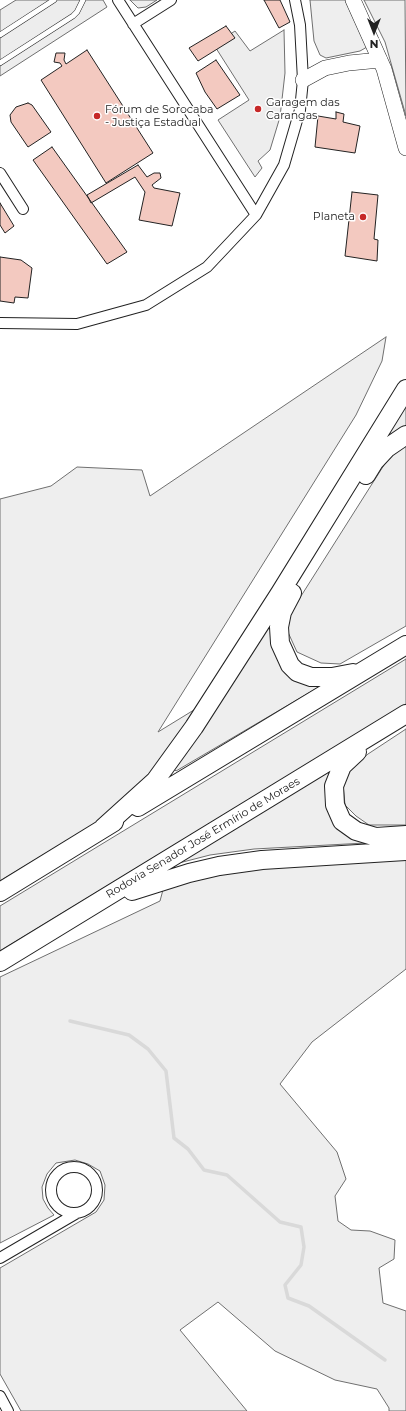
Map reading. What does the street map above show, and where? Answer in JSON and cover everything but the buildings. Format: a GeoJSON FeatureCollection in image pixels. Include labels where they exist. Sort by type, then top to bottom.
{"type":"FeatureCollection","features":[{"type":"Feature","properties":{"kind":"highway"},"geometry":{"type":"LineString","coordinates":[[104,828],[155,781],[194,727],[280,593],[406,389]]}},
{"type":"Feature","properties":{"kind":"highway"},"geometry":{"type":"LineString","coordinates":[[364,671],[332,677],[311,677],[297,672],[284,654],[280,643],[282,612],[374,462],[387,448],[406,435]]}},
{"type":"Feature","properties":{"kind":"highway"},"geometry":{"type":"LineString","coordinates":[[0,892],[406,646]]}},
{"type":"Feature","properties":{"kind":"highway","name":"Rodovia Senador José Ermírio de Moraes"},"geometry":{"type":"LineString","coordinates":[[0,962],[406,714]]}},
{"type":"Feature","properties":{"kind":"highway"},"geometry":{"type":"LineString","coordinates":[[376,732],[342,766],[334,786],[334,805],[342,821],[356,831],[376,837],[406,835]]}},
{"type":"Feature","properties":{"kind":"highway"},"geometry":{"type":"LineString","coordinates":[[96,904],[150,884],[219,866],[262,860],[406,851]]}},
{"type":"Feature","properties":{"kind":"main road"},"geometry":{"type":"LineString","coordinates":[[353,0],[380,60],[394,100],[406,148]]}},
{"type":"Feature","properties":{"kind":"main road"},"geometry":{"type":"LineString","coordinates":[[302,80],[325,68],[349,63],[380,60]]}},
{"type":"Feature","properties":{"kind":"street"},"geometry":{"type":"LineString","coordinates":[[118,0],[256,215]]}},
{"type":"Feature","properties":{"kind":"street"},"geometry":{"type":"LineString","coordinates":[[133,24],[171,0]]}},
{"type":"Feature","properties":{"kind":"street"},"geometry":{"type":"LineString","coordinates":[[0,323],[77,324],[146,305],[207,267],[256,215],[284,165],[298,118],[302,80],[300,25],[295,0]]}},
{"type":"Feature","properties":{"kind":"street"},"geometry":{"type":"LineString","coordinates":[[0,173],[23,209]]}},
{"type":"Feature","properties":{"kind":"street"},"geometry":{"type":"LineString","coordinates":[[0,1258],[77,1213],[84,1211],[96,1201],[98,1185],[90,1172],[76,1166],[68,1167],[55,1176],[50,1190],[52,1198],[62,1210],[77,1213]]}},
{"type":"Feature","properties":{"kind":"street"},"geometry":{"type":"LineString","coordinates":[[0,1396],[8,1411]]}},
{"type":"Feature","properties":{"kind":"lane"},"geometry":{"type":"LineString","coordinates":[[0,35],[54,0]]}},
{"type":"Feature","properties":{"kind":"lane"},"geometry":{"type":"LineString","coordinates":[[0,63],[73,16],[77,12],[83,0]]}},
{"type":"Feature","properties":{"kind":"shaded area"},"geometry":{"type":"Polygon","coordinates":[[[16,0],[103,0],[107,7],[0,76],[0,10],[16,0]]]}},
{"type":"Feature","properties":{"kind":"shaded area"},"geometry":{"type":"Polygon","coordinates":[[[130,0],[157,0],[146,7],[138,8],[130,0]]]}},
{"type":"Feature","properties":{"kind":"shaded area"},"geometry":{"type":"Polygon","coordinates":[[[310,0],[345,0],[366,41],[367,47],[360,51],[326,58],[320,55],[314,41],[310,0]]]}},
{"type":"Feature","properties":{"kind":"shaded area"},"geometry":{"type":"Polygon","coordinates":[[[364,0],[405,0],[406,116],[385,42],[364,0]]]}},
{"type":"Feature","properties":{"kind":"shaded area","name":"Garagem das Carangas"},"geometry":{"type":"Polygon","coordinates":[[[284,30],[285,73],[280,117],[270,150],[258,161],[262,168],[255,177],[218,120],[249,100],[214,45],[235,31],[250,51],[284,30]]]}},
{"type":"Feature","properties":{"kind":"shaded area"},"geometry":{"type":"Polygon","coordinates":[[[386,337],[382,361],[356,415],[158,732],[202,705],[142,785],[109,815],[0,881],[0,499],[51,486],[77,467],[142,470],[150,496],[386,337]]]}},
{"type":"Feature","properties":{"kind":"shaded area"},"geometry":{"type":"Polygon","coordinates":[[[406,401],[406,428],[369,461],[406,401]]]}},
{"type":"Feature","properties":{"kind":"shaded area"},"geometry":{"type":"Polygon","coordinates":[[[406,445],[406,626],[340,664],[321,663],[297,652],[287,630],[289,615],[384,465],[399,446],[406,445]]]}},
{"type":"Feature","properties":{"kind":"shaded area"},"geometry":{"type":"Polygon","coordinates":[[[281,601],[275,640],[324,684],[176,771],[174,769],[281,601]]]}},
{"type":"Feature","properties":{"kind":"shaded area"},"geometry":{"type":"Polygon","coordinates":[[[406,659],[406,704],[0,951],[0,906],[406,659]]]}},
{"type":"Feature","properties":{"kind":"shaded area"},"geometry":{"type":"Polygon","coordinates":[[[406,729],[406,825],[369,825],[356,816],[345,805],[343,784],[350,769],[368,754],[406,729]]]}},
{"type":"Feature","properties":{"kind":"shaded area"},"geometry":{"type":"Polygon","coordinates":[[[332,769],[330,805],[384,842],[254,849],[210,855],[179,863],[332,769]]]}},
{"type":"Feature","properties":{"kind":"shaded area"},"geometry":{"type":"Polygon","coordinates":[[[406,858],[406,969],[312,1042],[280,1084],[337,1152],[346,1179],[335,1196],[338,1221],[351,1230],[370,1231],[395,1240],[394,1259],[379,1268],[383,1303],[406,1311],[406,1411],[389,1411],[389,1408],[377,1389],[335,1380],[275,1351],[218,1302],[180,1330],[247,1411],[21,1411],[0,1374],[0,1268],[96,1212],[104,1200],[105,1185],[100,1171],[88,1164],[75,1160],[56,1163],[47,1174],[42,1187],[43,1199],[54,1215],[0,1243],[0,977],[160,901],[164,886],[261,867],[406,858]]]}},
{"type":"Feature","properties":{"kind":"waterway"},"geometry":{"type":"LineString","coordinates":[[70,1021],[129,1035],[148,1049],[166,1071],[174,1138],[188,1149],[204,1170],[227,1175],[280,1222],[301,1227],[304,1247],[301,1265],[285,1285],[288,1298],[309,1306],[385,1360]]}},
{"type":"Feature","properties":{"kind":"place","name":"Garagem das Carangas"},"geometry":{"type":"Point","coordinates":[258,109]}},
{"type":"Feature","properties":{"kind":"place","name":"Fórum de Sorocaba - Justiça Estadual"},"geometry":{"type":"Point","coordinates":[97,116]}},
{"type":"Feature","properties":{"kind":"place","name":"Planeta"},"geometry":{"type":"Point","coordinates":[363,217]}}]}
